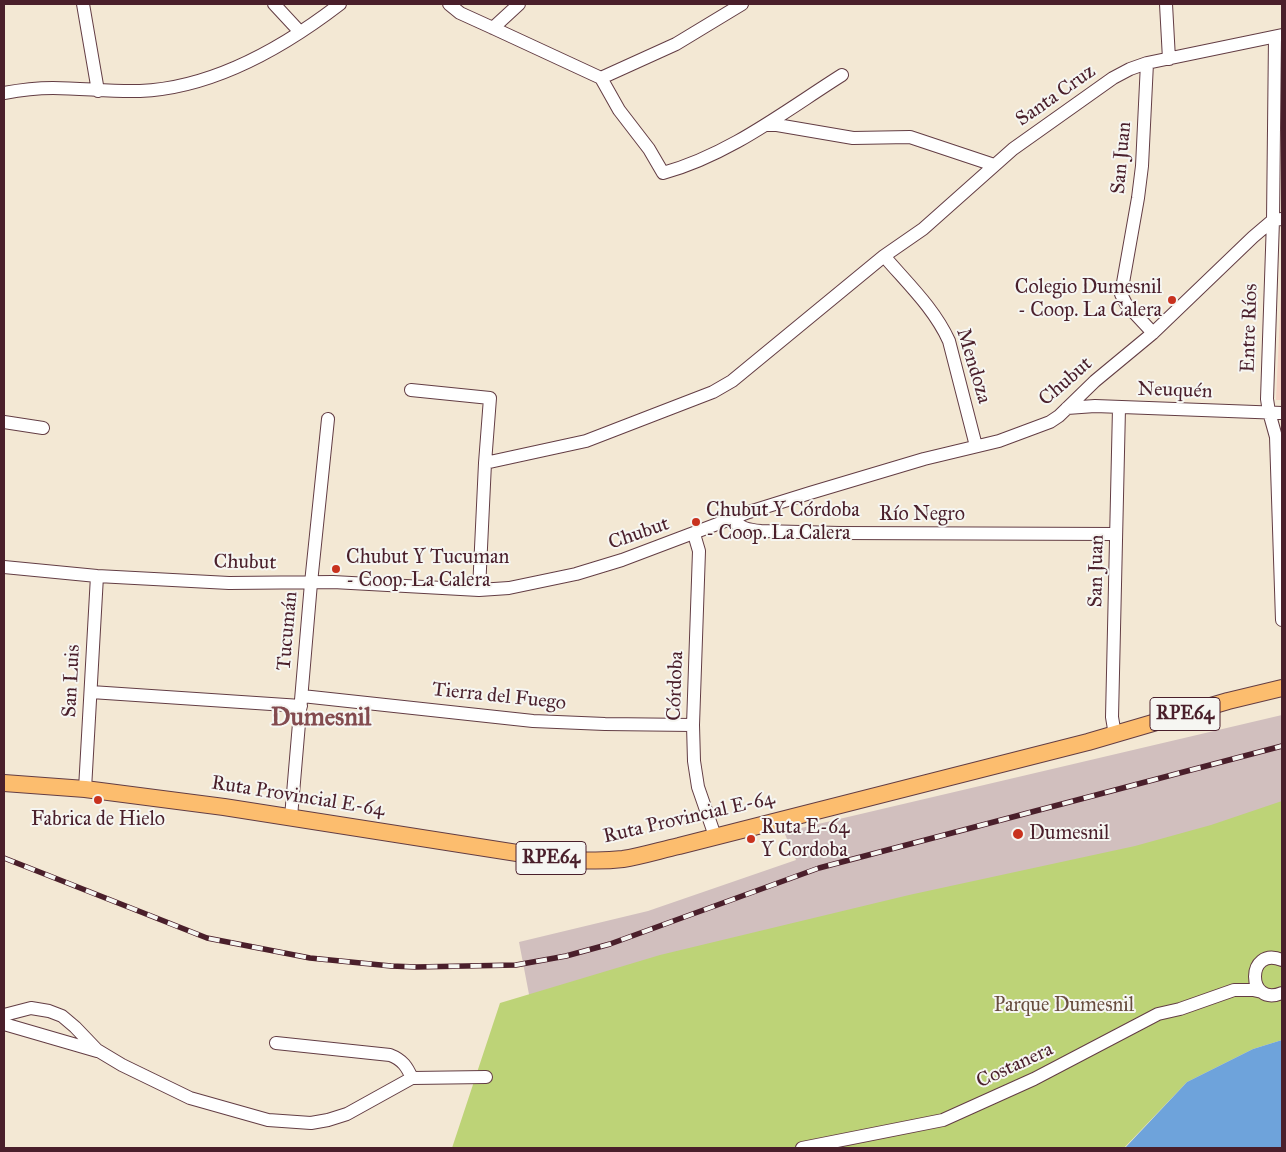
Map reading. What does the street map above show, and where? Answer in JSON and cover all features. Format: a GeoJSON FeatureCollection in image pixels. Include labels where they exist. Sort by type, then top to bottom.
{"type":"FeatureCollection","features":[{"type":"Feature","properties":{"kind":"main road","name":"Ruta Provincial E-64"},"geometry":{"type":"LineString","coordinates":[[4,783],[85,789],[224,806],[519,854],[588,861],[625,858],[715,836],[1114,735],[1228,701],[1282,688]]}},
{"type":"Feature","properties":{"kind":"street"},"geometry":{"type":"LineString","coordinates":[[82,4],[98,91]]}},
{"type":"Feature","properties":{"kind":"street"},"geometry":{"type":"LineString","coordinates":[[274,4],[300,32]]}},
{"type":"Feature","properties":{"kind":"street"},"geometry":{"type":"LineString","coordinates":[[4,93],[54,88],[142,91],[169,88],[197,81],[223,72],[266,52],[300,32],[340,4]]}},
{"type":"Feature","properties":{"kind":"street"},"geometry":{"type":"LineString","coordinates":[[449,4],[460,12],[492,28],[601,78],[618,110],[649,149],[663,173],[683,168],[704,159],[765,125],[842,75]]}},
{"type":"Feature","properties":{"kind":"street"},"geometry":{"type":"LineString","coordinates":[[492,28],[519,4]]}},
{"type":"Feature","properties":{"kind":"street"},"geometry":{"type":"LineString","coordinates":[[601,78],[676,44],[742,4]]}},
{"type":"Feature","properties":{"kind":"street"},"geometry":{"type":"LineString","coordinates":[[1166,4],[1168,59]]}},
{"type":"Feature","properties":{"kind":"street","name":"Santa Cruz"},"geometry":{"type":"LineString","coordinates":[[485,463],[586,441],[713,392],[732,381],[884,256],[923,229],[1013,149],[1113,78],[1147,63],[1279,36]]}},
{"type":"Feature","properties":{"kind":"street","name":"Entre Ríos"},"geometry":{"type":"LineString","coordinates":[[1279,36],[1278,219],[1267,382],[1269,412],[1276,437],[1282,620]]}},
{"type":"Feature","properties":{"kind":"street","name":"San Juan"},"geometry":{"type":"LineString","coordinates":[[1147,63],[1142,166],[1121,294],[1126,304],[1153,333]]}},
{"type":"Feature","properties":{"kind":"street"},"geometry":{"type":"LineString","coordinates":[[765,125],[777,125],[853,138],[910,137],[994,166]]}},
{"type":"Feature","properties":{"kind":"street","name":"Chubut"},"geometry":{"type":"LineString","coordinates":[[4,567],[97,576],[229,583],[333,582],[479,590],[509,588],[576,574],[622,560],[810,492],[907,464],[999,441],[1039,427],[1068,408],[1088,387],[1153,333],[1253,237],[1278,219]]}},
{"type":"Feature","properties":{"kind":"street","name":"Mendoza"},"geometry":{"type":"LineString","coordinates":[[884,256],[930,310],[949,341],[976,446]]}},
{"type":"Feature","properties":{"kind":"street"},"geometry":{"type":"LineString","coordinates":[[411,390],[490,398],[479,590]]}},
{"type":"Feature","properties":{"kind":"street","name":"Neuquén"},"geometry":{"type":"LineString","coordinates":[[1068,408],[1096,406],[1282,413]]}},
{"type":"Feature","properties":{"kind":"street","name":"San Juan"},"geometry":{"type":"LineString","coordinates":[[1114,735],[1112,717],[1120,408]]}},
{"type":"Feature","properties":{"kind":"street","name":"Tucumán"},"geometry":{"type":"LineString","coordinates":[[291,817],[311,583],[328,419]]}},
{"type":"Feature","properties":{"kind":"street"},"geometry":{"type":"LineString","coordinates":[[4,422],[43,428]]}},
{"type":"Feature","properties":{"kind":"street","name":"Río Negro"},"geometry":{"type":"LineString","coordinates":[[731,519],[738,526],[749,530],[761,531],[850,534],[1116,534]]}},
{"type":"Feature","properties":{"kind":"street","name":"Córdoba"},"geometry":{"type":"LineString","coordinates":[[694,534],[699,551],[693,725],[695,775],[715,836]]}},
{"type":"Feature","properties":{"kind":"street","name":"San Luis"},"geometry":{"type":"LineString","coordinates":[[85,789],[97,576]]}},
{"type":"Feature","properties":{"kind":"street","name":"Tierra del Fuego"},"geometry":{"type":"LineString","coordinates":[[91,692],[302,701],[575,724],[693,725]]}},
{"type":"Feature","properties":{"kind":"street","name":"Costanera"},"geometry":{"type":"LineString","coordinates":[[1234,990],[1255,972],[1259,964],[1264,960],[1276,958],[1282,960]]}},
{"type":"Feature","properties":{"kind":"street"},"geometry":{"type":"LineString","coordinates":[[1255,972],[1256,985],[1262,992]]}},
{"type":"Feature","properties":{"kind":"street","name":"Costanera"},"geometry":{"type":"LineString","coordinates":[[802,1148],[943,1120],[1034,1079],[1158,1014],[1180,1009],[1234,990],[1252,990],[1272,996],[1282,993]]}},
{"type":"Feature","properties":{"kind":"street"},"geometry":{"type":"LineString","coordinates":[[4,1015],[31,1008],[50,1011],[62,1016],[101,1052]]}},
{"type":"Feature","properties":{"kind":"street"},"geometry":{"type":"LineString","coordinates":[[4,1024],[101,1052],[190,1098],[268,1120],[292,1123],[311,1123],[347,1114],[412,1078],[486,1077]]}},
{"type":"Feature","properties":{"kind":"street"},"geometry":{"type":"LineString","coordinates":[[276,1043],[390,1055],[398,1058],[406,1065],[412,1078]]}},
{"type":"Feature","properties":{"kind":"shaded area"},"geometry":{"type":"Polygon","coordinates":[[[1282,272],[1282,400],[1276,400],[1282,272]]]}},
{"type":"Feature","properties":{"kind":"shaded area","name":"Parque Dumesnil"},"geometry":{"type":"Polygon","coordinates":[[[1282,715],[1282,954],[558,1146],[519,942],[648,911],[796,860],[784,832],[1282,715]]]}},
{"type":"Feature","properties":{"kind":"green space","name":"Parque Dumesnil"},"geometry":{"type":"Polygon","coordinates":[[[1282,801],[1282,1040],[1253,1049],[1187,1082],[1124,1148],[452,1148],[500,1003],[660,955],[909,895],[1135,846],[1211,825],[1282,801]]]}},
{"type":"Feature","properties":{"kind":"water"},"geometry":{"type":"Polygon","coordinates":[[[1282,1040],[1282,1148],[1125,1148],[1187,1082],[1253,1049],[1282,1040]]]}},
{"type":"Feature","properties":{"kind":"railway"},"geometry":{"type":"LineString","coordinates":[[4,858],[207,938],[310,958],[391,966],[516,965],[566,956],[610,944],[819,868],[1282,746]]}},
{"type":"Feature","properties":{"kind":"place","name":"Colegio Dumesnil - Coop. La Calera"},"geometry":{"type":"Point","coordinates":[1172,300]}},
{"type":"Feature","properties":{"kind":"place","name":"Chubut Y Córdoba - Coop. La Calera"},"geometry":{"type":"Point","coordinates":[696,522]}},
{"type":"Feature","properties":{"kind":"place","name":"Chubut Y Tucuman - Coop. La Calera"},"geometry":{"type":"Point","coordinates":[336,569]}},
{"type":"Feature","properties":{"kind":"place","name":"Fabrica de Hielo"},"geometry":{"type":"Point","coordinates":[98,800]}},
{"type":"Feature","properties":{"kind":"place","name":"Dumesnil"},"geometry":{"type":"Point","coordinates":[1018,834]}},
{"type":"Feature","properties":{"kind":"place","name":"Ruta E-64 Y Cordoba"},"geometry":{"type":"Point","coordinates":[751,839]}},
{"type":"Feature","properties":{"kind":"district","name":"Dumesnil"},"geometry":{"type":"Point","coordinates":[321,719]}}]}
